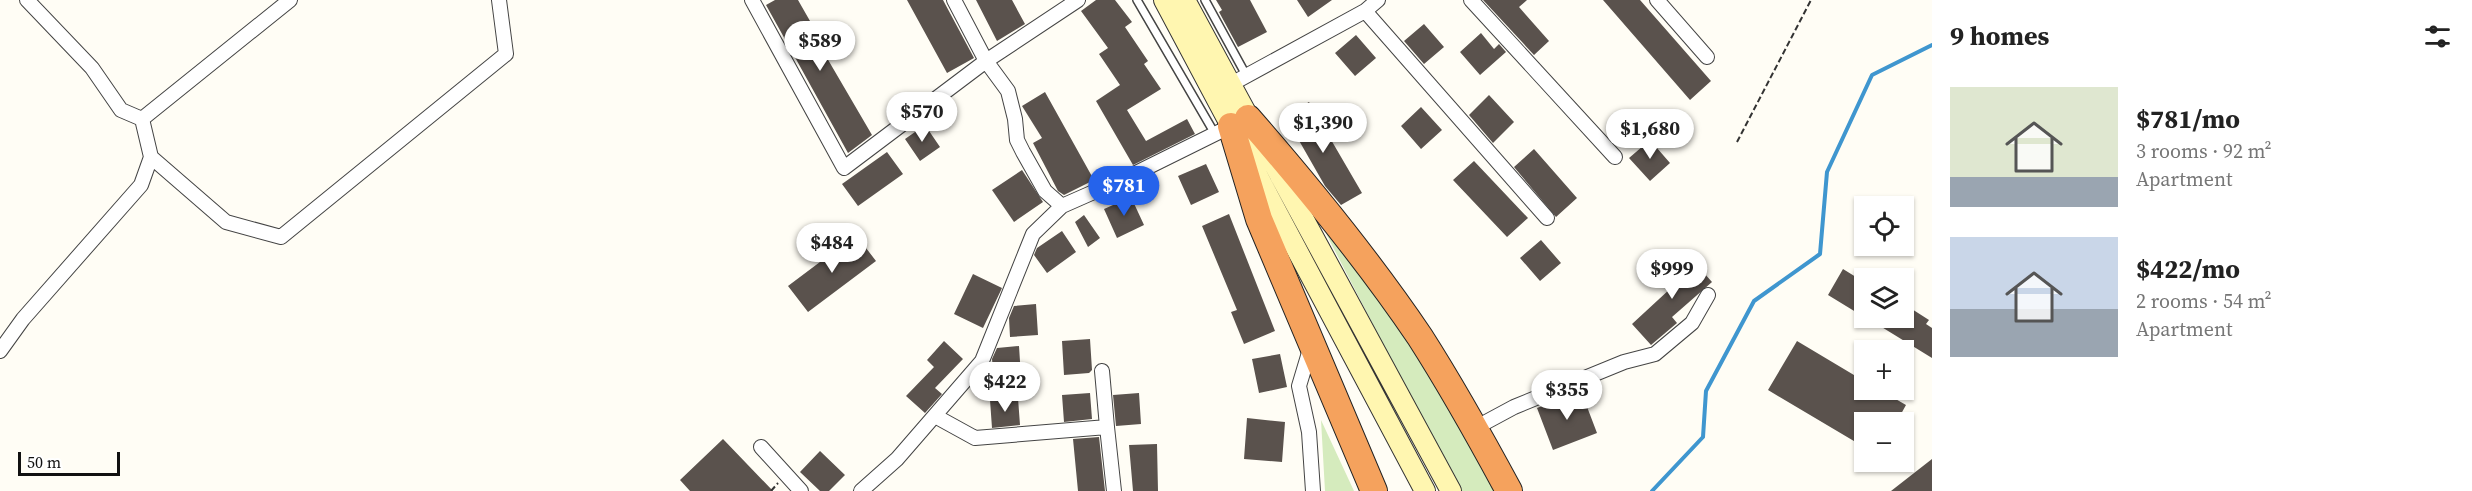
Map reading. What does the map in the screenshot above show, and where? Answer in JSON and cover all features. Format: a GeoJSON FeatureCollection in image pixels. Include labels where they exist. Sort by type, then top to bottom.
{"type":"FeatureCollection","features":[{"type":"Feature","properties":{"kind":"highway"},"geometry":{"type":"LineString","coordinates":[[1232,126],[1259,219],[1374,491]]}},
{"type":"Feature","properties":{"kind":"highway"},"geometry":{"type":"LineString","coordinates":[[1232,126],[1308,187],[1404,316],[1475,428],[1509,491]]}},
{"type":"Feature","properties":{"kind":"main road"},"geometry":{"type":"LineString","coordinates":[[1164,0],[1230,84]]}},
{"type":"Feature","properties":{"kind":"main road"},"geometry":{"type":"LineString","coordinates":[[1185,0],[1230,84],[1232,126],[1425,491]]}},
{"type":"Feature","properties":{"kind":"main road"},"geometry":{"type":"LineString","coordinates":[[1232,126],[1451,491]]}},
{"type":"Feature","properties":{"kind":"street"},"geometry":{"type":"LineString","coordinates":[[27,0],[92,68],[121,110],[142,119]]}},
{"type":"Feature","properties":{"kind":"street"},"geometry":{"type":"LineString","coordinates":[[142,119],[290,0]]}},
{"type":"Feature","properties":{"kind":"street"},"geometry":{"type":"LineString","coordinates":[[151,157],[226,222],[281,237],[506,54],[499,0]]}},
{"type":"Feature","properties":{"kind":"street"},"geometry":{"type":"LineString","coordinates":[[752,0],[844,168],[986,61],[1078,0]]}},
{"type":"Feature","properties":{"kind":"street"},"geometry":{"type":"LineString","coordinates":[[954,0],[986,61],[1008,91],[1016,119],[1017,140],[1023,152],[1045,192],[1062,206]]}},
{"type":"Feature","properties":{"kind":"street"},"geometry":{"type":"LineString","coordinates":[[1230,84],[1365,11],[1378,0]]}},
{"type":"Feature","properties":{"kind":"street"},"geometry":{"type":"LineString","coordinates":[[1471,0],[1615,157]]}},
{"type":"Feature","properties":{"kind":"street"},"geometry":{"type":"LineString","coordinates":[[1657,0],[1707,57]]}},
{"type":"Feature","properties":{"kind":"street"},"geometry":{"type":"LineString","coordinates":[[1365,11],[1547,218]]}},
{"type":"Feature","properties":{"kind":"street"},"geometry":{"type":"LineString","coordinates":[[0,351],[23,319],[141,185],[151,157],[142,119]]}},
{"type":"Feature","properties":{"kind":"street"},"geometry":{"type":"LineString","coordinates":[[861,491],[897,459],[982,362],[1033,234],[1062,206],[1130,177],[1232,126]]}},
{"type":"Feature","properties":{"kind":"street"},"geometry":{"type":"LineString","coordinates":[[1475,428],[1514,406],[1624,362],[1655,354],[1692,323],[1708,295]]}},
{"type":"Feature","properties":{"kind":"street"},"geometry":{"type":"LineString","coordinates":[[1312,344],[1299,386],[1309,432],[1313,491]]}},
{"type":"Feature","properties":{"kind":"street"},"geometry":{"type":"LineString","coordinates":[[1102,371],[1114,491]]}},
{"type":"Feature","properties":{"kind":"street"},"geometry":{"type":"LineString","coordinates":[[935,416],[975,438],[1107,427]]}},
{"type":"Feature","properties":{"kind":"street"},"geometry":{"type":"LineString","coordinates":[[761,447],[801,491]]}},
{"type":"Feature","properties":{"kind":"lane"},"geometry":{"type":"LineString","coordinates":[[1137,0],[1232,126]]}},
{"type":"Feature","properties":{"kind":"lane"},"geometry":{"type":"LineString","coordinates":[[1205,0],[1230,84]]}},
{"type":"Feature","properties":{"kind":"path"},"geometry":{"type":"LineString","coordinates":[[1737,142],[1811,0]]}},
{"type":"Feature","properties":{"kind":"green space"},"geometry":{"type":"Polygon","coordinates":[[[1304,191],[1449,401],[1496,491],[1459,491],[1304,191]]]}},
{"type":"Feature","properties":{"kind":"green space"},"geometry":{"type":"Polygon","coordinates":[[[1321,420],[1354,491],[1325,491],[1321,420]]]}},
{"type":"Feature","properties":{"kind":"building"},"geometry":{"type":"Polygon","coordinates":[[[775,0],[798,0],[830,56],[827,58],[872,135],[848,153],[766,5],[775,0]]]}},
{"type":"Feature","properties":{"kind":"building"},"geometry":{"type":"Polygon","coordinates":[[[907,0],[943,0],[974,58],[947,73],[907,0]]]}},
{"type":"Feature","properties":{"kind":"building"},"geometry":{"type":"Polygon","coordinates":[[[976,0],[1012,0],[1025,24],[997,41],[976,0]]]}},
{"type":"Feature","properties":{"kind":"building"},"geometry":{"type":"Polygon","coordinates":[[[1096,0],[1115,0],[1132,22],[1125,27],[1148,61],[1144,64],[1161,89],[1127,110],[1146,141],[1187,119],[1195,134],[1133,165],[1096,101],[1120,85],[1099,54],[1108,48],[1081,11],[1096,0]]]}},
{"type":"Feature","properties":{"kind":"building"},"geometry":{"type":"Polygon","coordinates":[[[1216,0],[1250,0],[1267,32],[1238,47],[1219,12],[1222,10],[1216,0]]]}},
{"type":"Feature","properties":{"kind":"building"},"geometry":{"type":"Polygon","coordinates":[[[1297,0],[1332,0],[1308,17],[1297,0]]]}},
{"type":"Feature","properties":{"kind":"building"},"geometry":{"type":"Polygon","coordinates":[[[1483,0],[1527,0],[1519,7],[1549,41],[1534,55],[1483,0]]]}},
{"type":"Feature","properties":{"kind":"building"},"geometry":{"type":"Polygon","coordinates":[[[1603,0],[1640,0],[1711,81],[1690,100],[1603,0]]]}},
{"type":"Feature","properties":{"kind":"building"},"geometry":{"type":"Polygon","coordinates":[[[1424,24],[1444,47],[1424,64],[1404,41],[1424,24]]]}},
{"type":"Feature","properties":{"kind":"building"},"geometry":{"type":"Polygon","coordinates":[[[1481,33],[1494,49],[1499,44],[1506,52],[1480,75],[1460,52],[1481,33]]]}},
{"type":"Feature","properties":{"kind":"building"},"geometry":{"type":"Polygon","coordinates":[[[1356,35],[1376,58],[1355,76],[1335,53],[1356,35]]]}},
{"type":"Feature","properties":{"kind":"building"},"geometry":{"type":"Polygon","coordinates":[[[1045,92],[1094,180],[1064,195],[1058,191],[1033,143],[1042,138],[1022,106],[1045,92]]]}},
{"type":"Feature","properties":{"kind":"building"},"geometry":{"type":"Polygon","coordinates":[[[1489,95],[1514,122],[1493,143],[1469,115],[1489,95]]]}},
{"type":"Feature","properties":{"kind":"building"},"geometry":{"type":"Polygon","coordinates":[[[1309,102],[1362,193],[1341,205],[1325,186],[1285,116],[1309,102]]]}},
{"type":"Feature","properties":{"kind":"building"},"geometry":{"type":"Polygon","coordinates":[[[1421,107],[1442,130],[1421,149],[1401,126],[1421,107]]]}},
{"type":"Feature","properties":{"kind":"building"},"geometry":{"type":"Polygon","coordinates":[[[925,125],[940,147],[920,161],[905,139],[925,125]]]}},
{"type":"Feature","properties":{"kind":"building"},"geometry":{"type":"Polygon","coordinates":[[[1650,140],[1670,163],[1650,181],[1629,158],[1650,140]]]}},
{"type":"Feature","properties":{"kind":"building"},"geometry":{"type":"Polygon","coordinates":[[[1534,149],[1577,198],[1556,217],[1514,167],[1534,149]]]}},
{"type":"Feature","properties":{"kind":"building"},"geometry":{"type":"Polygon","coordinates":[[[887,152],[903,174],[858,206],[842,184],[887,152]]]}},
{"type":"Feature","properties":{"kind":"building"},"geometry":{"type":"Polygon","coordinates":[[[1474,161],[1528,218],[1507,237],[1453,180],[1474,161]]]}},
{"type":"Feature","properties":{"kind":"building"},"geometry":{"type":"Polygon","coordinates":[[[1206,164],[1219,192],[1191,205],[1178,176],[1206,164]]]}},
{"type":"Feature","properties":{"kind":"building"},"geometry":{"type":"Polygon","coordinates":[[[1022,170],[1043,202],[1014,222],[992,190],[1022,170]]]}},
{"type":"Feature","properties":{"kind":"building"},"geometry":{"type":"Polygon","coordinates":[[[1131,197],[1144,225],[1117,238],[1104,209],[1131,197]]]}},
{"type":"Feature","properties":{"kind":"building"},"geometry":{"type":"Polygon","coordinates":[[[1229,214],[1275,331],[1244,344],[1231,312],[1237,310],[1202,226],[1229,214]]]}},
{"type":"Feature","properties":{"kind":"building"},"geometry":{"type":"Polygon","coordinates":[[[1084,215],[1100,238],[1088,247],[1075,222],[1084,215]]]}},
{"type":"Feature","properties":{"kind":"building"},"geometry":{"type":"Polygon","coordinates":[[[1062,231],[1076,252],[1047,273],[1034,255],[1037,248],[1062,231]]]}},
{"type":"Feature","properties":{"kind":"building"},"geometry":{"type":"Polygon","coordinates":[[[856,235],[876,261],[808,312],[788,286],[856,235]]]}},
{"type":"Feature","properties":{"kind":"building"},"geometry":{"type":"Polygon","coordinates":[[[1541,240],[1561,263],[1540,281],[1520,258],[1541,240]]]}},
{"type":"Feature","properties":{"kind":"building"},"geometry":{"type":"Polygon","coordinates":[[[1688,255],[1712,282],[1672,317],[1677,323],[1651,345],[1632,324],[1671,288],[1663,278],[1688,255]]]}},
{"type":"Feature","properties":{"kind":"building"},"geometry":{"type":"Polygon","coordinates":[[[1843,269],[1854,276],[1854,311],[1828,295],[1843,269]]]}},
{"type":"Feature","properties":{"kind":"building"},"geometry":{"type":"Polygon","coordinates":[[[973,274],[1002,288],[983,328],[954,314],[973,274]]]}},
{"type":"Feature","properties":{"kind":"building"},"geometry":{"type":"Polygon","coordinates":[[[1036,304],[1038,335],[1010,337],[1009,318],[1014,306],[1036,304]]]}},
{"type":"Feature","properties":{"kind":"building"},"geometry":{"type":"Polygon","coordinates":[[[1914,310],[1929,320],[1926,324],[1932,328],[1932,358],[1914,347],[1914,340],[1903,340],[1883,328],[1914,328],[1914,310]]]}},
{"type":"Feature","properties":{"kind":"building"},"geometry":{"type":"Polygon","coordinates":[[[1090,339],[1092,370],[1089,373],[1064,375],[1062,341],[1090,339]]]}},
{"type":"Feature","properties":{"kind":"building"},"geometry":{"type":"Polygon","coordinates":[[[944,341],[963,359],[935,388],[942,394],[925,413],[906,396],[934,367],[927,360],[944,341]]]}},
{"type":"Feature","properties":{"kind":"building"},"geometry":{"type":"Polygon","coordinates":[[[1797,341],[1854,375],[1854,400],[1897,400],[1906,405],[1902,412],[1854,412],[1854,441],[1768,390],[1797,341]]]}},
{"type":"Feature","properties":{"kind":"building"},"geometry":{"type":"Polygon","coordinates":[[[1019,346],[1021,377],[994,379],[992,359],[997,348],[1019,346]]]}},
{"type":"Feature","properties":{"kind":"building"},"geometry":{"type":"Polygon","coordinates":[[[1280,354],[1287,387],[1259,393],[1252,359],[1280,354]]]}},
{"type":"Feature","properties":{"kind":"building"},"geometry":{"type":"Polygon","coordinates":[[[1581,391],[1597,433],[1553,450],[1537,408],[1581,391]]]}},
{"type":"Feature","properties":{"kind":"building"},"geometry":{"type":"Polygon","coordinates":[[[1090,393],[1092,419],[1064,422],[1062,395],[1090,393]]]}},
{"type":"Feature","properties":{"kind":"building"},"geometry":{"type":"Polygon","coordinates":[[[1139,393],[1141,424],[1116,426],[1113,395],[1139,393]]]}},
{"type":"Feature","properties":{"kind":"building"},"geometry":{"type":"Polygon","coordinates":[[[1018,398],[1020,425],[992,428],[990,400],[1018,398]]]}},
{"type":"Feature","properties":{"kind":"building"},"geometry":{"type":"Polygon","coordinates":[[[1247,418],[1285,422],[1282,462],[1244,459],[1247,418]]]}},
{"type":"Feature","properties":{"kind":"building"},"geometry":{"type":"Polygon","coordinates":[[[1099,437],[1105,491],[1078,491],[1073,439],[1099,437]]]}},
{"type":"Feature","properties":{"kind":"building"},"geometry":{"type":"Polygon","coordinates":[[[723,439],[773,491],[690,491],[680,480],[723,439]]]}},
{"type":"Feature","properties":{"kind":"building"},"geometry":{"type":"Polygon","coordinates":[[[1157,444],[1158,491],[1133,491],[1129,445],[1157,444]]]}},
{"type":"Feature","properties":{"kind":"building"},"geometry":{"type":"Polygon","coordinates":[[[820,451],[845,475],[829,491],[820,491],[800,472],[820,451]]]}},
{"type":"Feature","properties":{"kind":"building"},"geometry":{"type":"Polygon","coordinates":[[[1932,459],[1932,491],[1891,491],[1932,459]]]}},
{"type":"Feature","properties":{"kind":"waterway"},"geometry":{"type":"LineString","coordinates":[[1652,491],[1703,437],[1706,391],[1754,301],[1820,254],[1827,172],[1872,75],[1932,45]]}}]}
